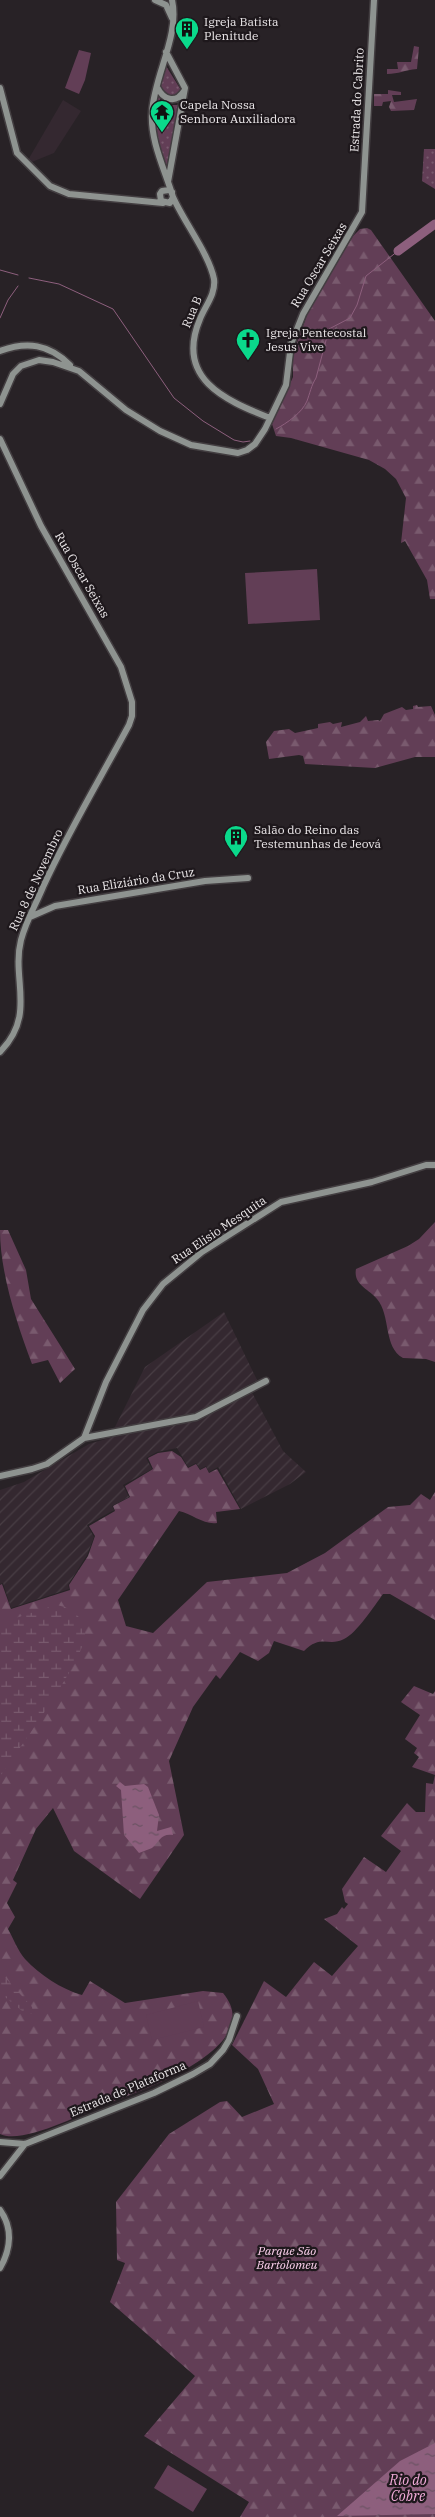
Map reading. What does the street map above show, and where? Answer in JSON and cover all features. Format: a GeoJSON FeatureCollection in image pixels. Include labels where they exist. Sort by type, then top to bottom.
{"type":"FeatureCollection","features":[{"type":"Feature","properties":{"kind":"street"},"geometry":{"type":"LineString","coordinates":[[156,0],[166,6],[172,23]]}},
{"type":"Feature","properties":{"kind":"street"},"geometry":{"type":"LineString","coordinates":[[168,183],[152,124],[152,107],[172,23],[172,0]]}},
{"type":"Feature","properties":{"kind":"street","name":"Estrada do Cabrito"},"geometry":{"type":"LineString","coordinates":[[364,202],[374,0]]}},
{"type":"Feature","properties":{"kind":"street"},"geometry":{"type":"LineString","coordinates":[[145,202],[162,191],[168,183],[186,88],[166,52]]}},
{"type":"Feature","properties":{"kind":"street"},"geometry":{"type":"LineString","coordinates":[[157,87],[162,96],[172,100],[181,96],[186,88]]}},
{"type":"Feature","properties":{"kind":"street"},"geometry":{"type":"LineString","coordinates":[[0,88],[16,150],[50,186],[69,194],[145,202],[164,203],[172,201],[173,194],[166,190],[162,191]]}},
{"type":"Feature","properties":{"kind":"street","name":"Rua B"},"geometry":{"type":"LineString","coordinates":[[168,183],[180,211],[201,250],[214,282],[211,298],[194,336],[198,370],[208,384],[222,396],[240,407],[270,418]]}},
{"type":"Feature","properties":{"kind":"street"},"geometry":{"type":"LineString","coordinates":[[162,191],[160,199],[180,211]]}},
{"type":"Feature","properties":{"kind":"street","name":"Rua Oscar Seixas"},"geometry":{"type":"LineString","coordinates":[[0,404],[13,374],[25,364],[39,360],[70,366],[126,410],[160,431],[191,445],[227,452],[243,452],[258,440],[270,418],[287,381],[291,344],[303,314],[323,276],[358,222],[364,202]]}},
{"type":"Feature","properties":{"kind":"street"},"geometry":{"type":"LineString","coordinates":[[0,352],[20,346],[43,346],[59,355],[70,366]]}},
{"type":"Feature","properties":{"kind":"street","name":"Rua Oscar Seixas"},"geometry":{"type":"LineString","coordinates":[[0,439],[41,526],[121,667],[132,702],[132,716],[129,725]]}},
{"type":"Feature","properties":{"kind":"street","name":"Rua 8 de Novembro"},"geometry":{"type":"LineString","coordinates":[[0,1052],[11,1038],[19,1018],[21,996],[20,950],[30,917],[60,849],[129,725]]}},
{"type":"Feature","properties":{"kind":"street","name":"Rua Eliziário da Cruz"},"geometry":{"type":"LineString","coordinates":[[30,917],[55,906],[190,884],[248,878]]}},
{"type":"Feature","properties":{"kind":"street","name":"Rua Elisio Mesquita"},"geometry":{"type":"LineString","coordinates":[[84,1438],[132,1329],[158,1289],[169,1277],[202,1252],[281,1202],[372,1182],[426,1165],[435,1165]]}},
{"type":"Feature","properties":{"kind":"street"},"geometry":{"type":"LineString","coordinates":[[0,1476],[32,1470],[48,1464],[84,1438],[196,1417],[266,1382]]}},
{"type":"Feature","properties":{"kind":"street","name":"Estrada de Plataforma"},"geometry":{"type":"LineString","coordinates":[[0,2142],[24,2144],[154,2093],[203,2068],[223,2050],[229,2040],[237,2016]]}},
{"type":"Feature","properties":{"kind":"street"},"geometry":{"type":"LineString","coordinates":[[0,2176],[24,2144]]}},
{"type":"Feature","properties":{"kind":"street"},"geometry":{"type":"LineString","coordinates":[[0,2210],[8,2225],[9,2242],[0,2268]]}},
{"type":"Feature","properties":{"kind":"shaded area"},"geometry":{"type":"Polygon","coordinates":[[[63,100],[81,111],[54,153],[32,162],[28,160],[63,100]]]}},
{"type":"Feature","properties":{"kind":"shaded area"},"geometry":{"type":"Polygon","coordinates":[[[224,1312],[257,1380],[248,1385],[283,1451],[306,1472],[290,1484],[241,1509],[218,1467],[209,1472],[206,1466],[200,1469],[196,1463],[188,1467],[177,1448],[157,1452],[146,1458],[152,1469],[123,1485],[129,1497],[112,1506],[114,1510],[87,1525],[94,1537],[87,1555],[68,1585],[69,1589],[11,1608],[3,1583],[0,1584],[0,1490],[24,1482],[89,1444],[116,1436],[114,1429],[145,1367],[224,1312]]]}},
{"type":"Feature","properties":{"kind":"green space"},"geometry":{"type":"Polygon","coordinates":[[[414,46],[419,47],[417,69],[387,74],[387,69],[398,69],[397,62],[411,62],[414,46]]]}},
{"type":"Feature","properties":{"kind":"green space"},"geometry":{"type":"Polygon","coordinates":[[[79,50],[91,53],[85,80],[79,94],[65,88],[79,50]]]}},
{"type":"Feature","properties":{"kind":"green space"},"geometry":{"type":"Polygon","coordinates":[[[166,66],[181,90],[174,96],[161,93],[160,101],[168,105],[179,105],[167,171],[158,146],[156,132],[157,105],[166,66]]]}},
{"type":"Feature","properties":{"kind":"green space"},"geometry":{"type":"Polygon","coordinates":[[[388,90],[401,92],[401,95],[392,95],[394,102],[417,99],[414,110],[391,111],[389,107],[391,101],[383,102],[382,106],[374,106],[374,94],[388,94],[388,90]]]}},
{"type":"Feature","properties":{"kind":"green space"},"geometry":{"type":"Polygon","coordinates":[[[424,149],[435,149],[435,189],[422,181],[424,149]]]}},
{"type":"Feature","properties":{"kind":"green space"},"geometry":{"type":"Polygon","coordinates":[[[367,228],[371,230],[435,321],[435,599],[430,599],[427,580],[405,541],[401,543],[406,498],[396,479],[385,469],[369,460],[291,438],[276,436],[272,424],[293,377],[293,354],[308,312],[353,236],[360,229],[367,228]]]}},
{"type":"Feature","properties":{"kind":"green space"},"geometry":{"type":"Polygon","coordinates":[[[317,569],[320,620],[248,624],[245,573],[317,569]]]}},
{"type":"Feature","properties":{"kind":"green space"},"geometry":{"type":"Polygon","coordinates":[[[417,705],[418,707],[431,706],[435,715],[435,757],[415,757],[375,768],[305,764],[303,756],[299,755],[269,759],[266,742],[274,731],[289,729],[295,733],[318,728],[318,724],[330,722],[333,724],[342,722],[341,727],[360,722],[366,716],[368,721],[380,721],[384,714],[402,707],[406,710],[413,709],[413,706],[417,705]]]}},
{"type":"Feature","properties":{"kind":"green space"},"geometry":{"type":"Polygon","coordinates":[[[435,1222],[435,1362],[426,1359],[403,1358],[397,1353],[392,1346],[381,1306],[374,1295],[359,1283],[356,1269],[408,1246],[419,1239],[435,1222]]]}},
{"type":"Feature","properties":{"kind":"green space"},"geometry":{"type":"Polygon","coordinates":[[[0,1230],[8,1230],[26,1270],[31,1299],[75,1369],[60,1383],[48,1360],[32,1364],[15,1315],[6,1281],[0,1230]]]}},
{"type":"Feature","properties":{"kind":"green space"},"geometry":{"type":"Polygon","coordinates":[[[172,1451],[181,1457],[188,1468],[196,1464],[200,1470],[206,1467],[209,1473],[217,1469],[240,1509],[216,1512],[217,1523],[203,1521],[179,1511],[118,1600],[126,1626],[153,1633],[207,1582],[287,1573],[325,1553],[388,1507],[410,1505],[421,1494],[430,1500],[435,1492],[435,1620],[390,1594],[383,1594],[360,1625],[344,1639],[334,1642],[315,1643],[304,1651],[274,1641],[269,1653],[258,1661],[240,1652],[220,1679],[216,1675],[193,1707],[169,1761],[184,1835],[140,1899],[74,1851],[53,1808],[36,1829],[13,1880],[17,1883],[7,1903],[15,1917],[8,1929],[25,1959],[51,1981],[82,1995],[90,1981],[125,2003],[203,1991],[223,1993],[232,2013],[228,2032],[214,2049],[193,2065],[143,2090],[52,2127],[22,2135],[10,2136],[0,2134],[0,1585],[2,1584],[11,1609],[70,1590],[69,1585],[88,1556],[95,1536],[89,1526],[115,1511],[113,1506],[130,1497],[125,1486],[153,1469],[148,1458],[158,1453],[172,1451]]]}},
{"type":"Feature","properties":{"kind":"green space"},"geometry":{"type":"Polygon","coordinates":[[[56,1605],[72,1611],[83,1623],[85,1635],[82,1648],[62,1684],[0,1777],[0,1623],[56,1605]]]}},
{"type":"Feature","properties":{"kind":"green space"},"geometry":{"type":"Polygon","coordinates":[[[414,1686],[433,1694],[435,1691],[435,1775],[412,1767],[419,1757],[414,1753],[417,1748],[405,1739],[420,1715],[401,1702],[414,1686]]]}},
{"type":"Feature","properties":{"kind":"green space","name":"Parque São Bartolomeu"},"geometry":{"type":"Polygon","coordinates":[[[435,1775],[435,2517],[240,2517],[249,2502],[144,2436],[195,2376],[110,2302],[125,2263],[117,2260],[116,2202],[169,2134],[220,2102],[227,2101],[242,2117],[274,2104],[258,2069],[232,2045],[264,1981],[286,1997],[314,1962],[332,1976],[358,1946],[324,1919],[337,1914],[342,1907],[344,1909],[348,1904],[345,1902],[342,1889],[364,1857],[386,1872],[401,1851],[381,1836],[407,1803],[416,1812],[425,1812],[426,1783],[433,1784],[435,1775]]]}},
{"type":"Feature","properties":{"kind":"green space"},"geometry":{"type":"Polygon","coordinates":[[[0,1972],[32,2007],[33,2013],[27,2015],[5,1997],[0,1998],[0,1972]]]}},
{"type":"Feature","properties":{"kind":"green space"},"geometry":{"type":"Polygon","coordinates":[[[198,2001],[204,2027],[152,2040],[146,2015],[198,2001]]]}},
{"type":"Feature","properties":{"kind":"green space"},"geometry":{"type":"Polygon","coordinates":[[[168,2465],[207,2489],[193,2512],[154,2488],[168,2465]]]}},
{"type":"Feature","properties":{"kind":"water"},"geometry":{"type":"Polygon","coordinates":[[[120,1782],[125,1786],[144,1784],[148,1787],[159,1815],[157,1831],[171,1827],[173,1835],[163,1836],[152,1848],[139,1853],[124,1835],[121,1790],[116,1786],[120,1782]]]}},
{"type":"Feature","properties":{"kind":"water","name":"Rio do Cobre"},"geometry":{"type":"Polygon","coordinates":[[[435,2443],[435,2514],[337,2516],[400,2461],[435,2443]]]}},
{"type":"Feature","properties":{"kind":"waterway"},"geometry":{"type":"LineString","coordinates":[[398,251],[435,224]]}},
{"type":"Feature","properties":{"kind":"waterway"},"geometry":{"type":"LineString","coordinates":[[276,429],[294,417],[305,405],[316,378],[329,329],[350,318],[357,305],[366,276],[398,251]]}},
{"type":"Feature","properties":{"kind":"waterway"},"geometry":{"type":"LineString","coordinates":[[0,270],[18,275]]}},
{"type":"Feature","properties":{"kind":"waterway"},"geometry":{"type":"LineString","coordinates":[[29,278],[59,284],[113,309],[174,398],[203,421],[234,440],[250,441]]}},
{"type":"Feature","properties":{"kind":"waterway"},"geometry":{"type":"LineString","coordinates":[[0,318],[8,300],[18,286]]}},
{"type":"Feature","properties":{"kind":"place","name":"Igreja Batista Plenitude"},"geometry":{"type":"Point","coordinates":[187,50]}},
{"type":"Feature","properties":{"kind":"place","name":"Capela Nossa Senhora Auxiliadora"},"geometry":{"type":"Point","coordinates":[162,133]}},
{"type":"Feature","properties":{"kind":"place","name":"Igreja Pentecostal Jesus Vive"},"geometry":{"type":"Point","coordinates":[248,361]}},
{"type":"Feature","properties":{"kind":"place","name":"Salão do Reino das Testemunhas de Jeová"},"geometry":{"type":"Point","coordinates":[236,858]}}]}
